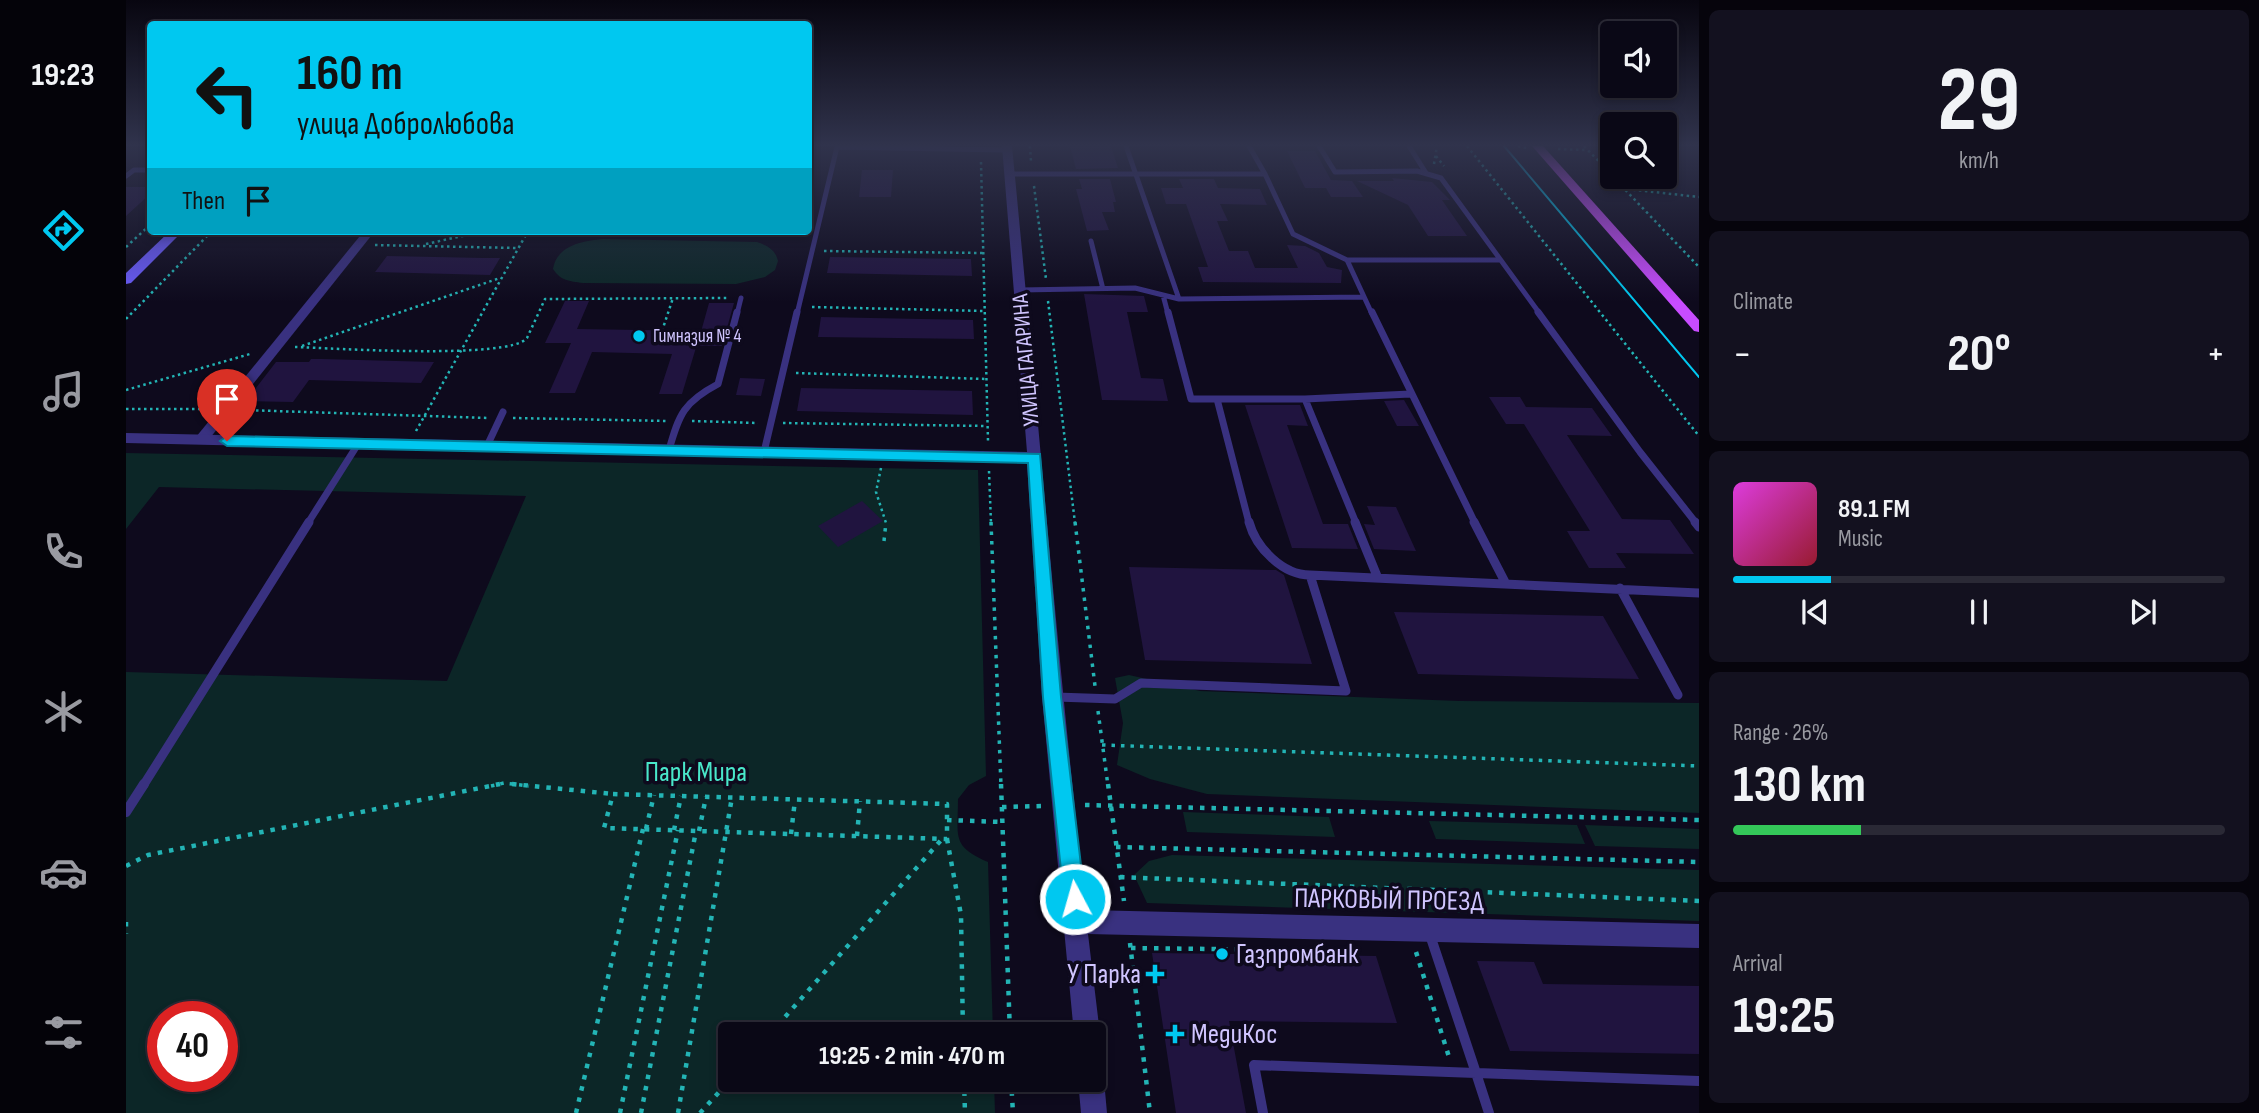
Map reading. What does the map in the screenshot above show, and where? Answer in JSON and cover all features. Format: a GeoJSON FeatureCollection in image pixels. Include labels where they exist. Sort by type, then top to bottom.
{"type":"FeatureCollection","features":[{"type":"Feature","properties":{"kind":"main road"},"geometry":{"type":"LineString","coordinates":[[1583,198],[1699,328]]}},
{"type":"Feature","properties":{"kind":"main road"},"geometry":{"type":"LineString","coordinates":[[126,280],[173,235]]}},
{"type":"Feature","properties":{"kind":"street","name":"УЛИЦА ГАГАРИНА"},"geometry":{"type":"LineString","coordinates":[[1011,198],[1035,458],[1052,697],[1086,1022]]}},
{"type":"Feature","properties":{"kind":"street"},"geometry":{"type":"LineString","coordinates":[[201,440],[367,235]]}},
{"type":"Feature","properties":{"kind":"street"},"geometry":{"type":"LineString","coordinates":[[126,438],[1035,458]]}},
{"type":"Feature","properties":{"kind":"street","name":"ПАРКОВЫЙ ПРОЕЗД"},"geometry":{"type":"LineString","coordinates":[[1077,922],[1699,936]]}},
{"type":"Feature","properties":{"kind":"street"},"geometry":{"type":"LineString","coordinates":[[1092,1092],[1094,1113]]}},
{"type":"Feature","properties":{"kind":"lane"},"geometry":{"type":"LineString","coordinates":[[764,452],[825,198]]}},
{"type":"Feature","properties":{"kind":"lane"},"geometry":{"type":"LineString","coordinates":[[1143,198],[1179,299]]}},
{"type":"Feature","properties":{"kind":"lane"},"geometry":{"type":"LineString","coordinates":[[1276,198],[1293,234],[1347,260],[1500,260]]}},
{"type":"Feature","properties":{"kind":"lane"},"geometry":{"type":"LineString","coordinates":[[1455,198],[1640,452],[1699,527]]}},
{"type":"Feature","properties":{"kind":"lane"},"geometry":{"type":"LineString","coordinates":[[1091,241],[1103,289]]}},
{"type":"Feature","properties":{"kind":"lane"},"geometry":{"type":"LineString","coordinates":[[1347,260],[1410,394],[1505,582]]}},
{"type":"Feature","properties":{"kind":"lane"},"geometry":{"type":"LineString","coordinates":[[1020,290],[1135,288],[1179,299],[1364,297]]}},
{"type":"Feature","properties":{"kind":"lane"},"geometry":{"type":"LineString","coordinates":[[1163,295],[1191,399],[1410,394]]}},
{"type":"Feature","properties":{"kind":"lane"},"geometry":{"type":"LineString","coordinates":[[669,450],[678,415],[691,398],[718,384],[741,298]]}},
{"type":"Feature","properties":{"kind":"lane"},"geometry":{"type":"LineString","coordinates":[[1305,398],[1377,576]]}},
{"type":"Feature","properties":{"kind":"lane"},"geometry":{"type":"LineString","coordinates":[[1217,399],[1251,530],[1268,555],[1296,575],[1377,576],[1699,593]]}},
{"type":"Feature","properties":{"kind":"lane"},"geometry":{"type":"LineString","coordinates":[[487,446],[502,415]]}},
{"type":"Feature","properties":{"kind":"lane"},"geometry":{"type":"LineString","coordinates":[[126,811],[358,444]]}},
{"type":"Feature","properties":{"kind":"lane"},"geometry":{"type":"LineString","coordinates":[[1052,697],[1115,699],[1141,683],[1346,691],[1310,575]]}},
{"type":"Feature","properties":{"kind":"lane"},"geometry":{"type":"LineString","coordinates":[[1620,588],[1678,695]]}},
{"type":"Feature","properties":{"kind":"lane"},"geometry":{"type":"LineString","coordinates":[[1429,930],[1489,1113]]}},
{"type":"Feature","properties":{"kind":"lane"},"geometry":{"type":"LineString","coordinates":[[1263,1113],[1254,1065],[1699,1081]]}},
{"type":"Feature","properties":{"kind":"path"},"geometry":{"type":"LineString","coordinates":[[982,198],[987,426],[1010,1022]]}},
{"type":"Feature","properties":{"kind":"path"},"geometry":{"type":"LineString","coordinates":[[1036,198],[1096,699],[1128,924],[1150,1113]]}},
{"type":"Feature","properties":{"kind":"path"},"geometry":{"type":"LineString","coordinates":[[1509,198],[1699,436]]}},
{"type":"Feature","properties":{"kind":"path"},"geometry":{"type":"LineString","coordinates":[[1633,198],[1699,267]]}},
{"type":"Feature","properties":{"kind":"path"},"geometry":{"type":"LineString","coordinates":[[126,247],[147,228]]}},
{"type":"Feature","properties":{"kind":"path"},"geometry":{"type":"LineString","coordinates":[[126,319],[208,235]]}},
{"type":"Feature","properties":{"kind":"path"},"geometry":{"type":"LineString","coordinates":[[417,246],[467,235]]}},
{"type":"Feature","properties":{"kind":"path"},"geometry":{"type":"LineString","coordinates":[[409,445],[526,235]]}},
{"type":"Feature","properties":{"kind":"path"},"geometry":{"type":"LineString","coordinates":[[359,245],[519,248]]}},
{"type":"Feature","properties":{"kind":"path"},"geometry":{"type":"LineString","coordinates":[[813,251],[983,253]]}},
{"type":"Feature","properties":{"kind":"path"},"geometry":{"type":"LineString","coordinates":[[300,347],[502,277]]}},
{"type":"Feature","properties":{"kind":"path"},"geometry":{"type":"LineString","coordinates":[[662,331],[673,298]]}},
{"type":"Feature","properties":{"kind":"path"},"geometry":{"type":"LineString","coordinates":[[126,390],[276,346],[462,350],[512,348],[524,342],[545,299],[741,298]]}},
{"type":"Feature","properties":{"kind":"path"},"geometry":{"type":"LineString","coordinates":[[800,307],[985,311]]}},
{"type":"Feature","properties":{"kind":"path"},"geometry":{"type":"LineString","coordinates":[[785,373],[986,379]]}},
{"type":"Feature","properties":{"kind":"path"},"geometry":{"type":"LineString","coordinates":[[126,409],[987,426]]}},
{"type":"Feature","properties":{"kind":"path"},"geometry":{"type":"LineString","coordinates":[[868,466],[882,466],[876,492],[886,522],[884,541]]}},
{"type":"Feature","properties":{"kind":"path"},"geometry":{"type":"LineString","coordinates":[[1102,745],[1699,766]]}},
{"type":"Feature","properties":{"kind":"path"},"geometry":{"type":"LineString","coordinates":[[126,866],[148,855],[504,783],[613,794],[947,804],[944,839],[961,915],[963,1022]]}},
{"type":"Feature","properties":{"kind":"path"},"geometry":{"type":"LineString","coordinates":[[613,794],[604,828],[944,839]]}},
{"type":"Feature","properties":{"kind":"path"},"geometry":{"type":"LineString","coordinates":[[576,1113],[654,795]]}},
{"type":"Feature","properties":{"kind":"path"},"geometry":{"type":"LineString","coordinates":[[620,1113],[681,796]]}},
{"type":"Feature","properties":{"kind":"path"},"geometry":{"type":"LineString","coordinates":[[641,1113],[706,797]]}},
{"type":"Feature","properties":{"kind":"path"},"geometry":{"type":"LineString","coordinates":[[678,1113],[732,797]]}},
{"type":"Feature","properties":{"kind":"path"},"geometry":{"type":"LineString","coordinates":[[791,834],[795,800]]}},
{"type":"Feature","properties":{"kind":"path"},"geometry":{"type":"LineString","coordinates":[[857,836],[860,802]]}},
{"type":"Feature","properties":{"kind":"path"},"geometry":{"type":"LineString","coordinates":[[1002,807],[1110,803],[1699,820]]}},
{"type":"Feature","properties":{"kind":"path"},"geometry":{"type":"LineString","coordinates":[[947,820],[1002,822]]}},
{"type":"Feature","properties":{"kind":"path"},"geometry":{"type":"LineString","coordinates":[[781,1022],[944,839]]}},
{"type":"Feature","properties":{"kind":"path"},"geometry":{"type":"LineString","coordinates":[[1116,848],[1699,862]]}},
{"type":"Feature","properties":{"kind":"path"},"geometry":{"type":"LineString","coordinates":[[1121,877],[1699,901]]}},
{"type":"Feature","properties":{"kind":"path"},"geometry":{"type":"LineString","coordinates":[[126,922],[126,934]]}},
{"type":"Feature","properties":{"kind":"path"},"geometry":{"type":"LineString","coordinates":[[1416,952],[1454,1072]]}},
{"type":"Feature","properties":{"kind":"path"},"geometry":{"type":"LineString","coordinates":[[700,1113],[719,1092]]}},
{"type":"Feature","properties":{"kind":"path"},"geometry":{"type":"LineString","coordinates":[[964,1092],[965,1113]]}},
{"type":"Feature","properties":{"kind":"path"},"geometry":{"type":"LineString","coordinates":[[1012,1092],[1013,1113]]}},
{"type":"Feature","properties":{"kind":"green space"},"geometry":{"type":"Polygon","coordinates":[[[603,239],[757,242],[770,248],[778,261],[775,270],[765,277],[736,284],[583,283],[562,278],[553,269],[555,261],[565,249],[579,243],[603,239]]]}},
{"type":"Feature","properties":{"kind":"green space","name":"Парк Мира"},"geometry":{"type":"Polygon","coordinates":[[[126,453],[978,470],[986,776],[969,785],[958,799],[957,823],[962,845],[988,862],[993,1022],[718,1022],[718,1092],[994,1092],[995,1113],[126,1113],[126,672],[447,681],[526,496],[159,487],[126,529],[126,453]]]}},
{"type":"Feature","properties":{"kind":"green space"},"geometry":{"type":"Polygon","coordinates":[[[1129,675],[1200,691],[1459,701],[1699,703],[1699,813],[1207,794],[1150,779],[1117,765],[1123,723],[1115,678],[1129,675]]]}},
{"type":"Feature","properties":{"kind":"green space"},"geometry":{"type":"Polygon","coordinates":[[[1183,812],[1329,817],[1335,837],[1187,832],[1183,812]]]}},
{"type":"Feature","properties":{"kind":"green space"},"geometry":{"type":"Polygon","coordinates":[[[1429,821],[1577,825],[1585,844],[1436,839],[1429,821]]]}},
{"type":"Feature","properties":{"kind":"green space"},"geometry":{"type":"Polygon","coordinates":[[[1585,825],[1699,829],[1699,849],[1595,846],[1585,825]]]}},
{"type":"Feature","properties":{"kind":"green space"},"geometry":{"type":"Polygon","coordinates":[[[1172,855],[1699,870],[1699,921],[1147,903],[1134,875],[1149,861],[1172,855]]]}},
{"type":"Feature","properties":{"kind":"building"},"geometry":{"type":"Polygon","coordinates":[[[126,198],[146,198],[126,216],[126,198]]]}},
{"type":"Feature","properties":{"kind":"building"},"geometry":{"type":"Polygon","coordinates":[[[1078,198],[1115,198],[1115,212],[1102,212],[1109,230],[1087,231],[1078,198]]]}},
{"type":"Feature","properties":{"kind":"building"},"geometry":{"type":"Polygon","coordinates":[[[1164,198],[1264,198],[1267,205],[1220,204],[1228,221],[1217,221],[1229,251],[1248,251],[1255,268],[1298,268],[1287,245],[1305,246],[1319,253],[1327,267],[1342,270],[1341,283],[1203,282],[1198,267],[1208,267],[1186,204],[1166,204],[1164,198]]]}},
{"type":"Feature","properties":{"kind":"building"},"geometry":{"type":"Polygon","coordinates":[[[1393,198],[1448,198],[1450,200],[1442,200],[1467,236],[1428,236],[1408,205],[1393,198]]]}},
{"type":"Feature","properties":{"kind":"building"},"geometry":{"type":"Polygon","coordinates":[[[387,256],[500,258],[490,275],[375,272],[387,256]]]}},
{"type":"Feature","properties":{"kind":"building"},"geometry":{"type":"Polygon","coordinates":[[[830,257],[971,259],[972,276],[827,273],[830,257]]]}},
{"type":"Feature","properties":{"kind":"building"},"geometry":{"type":"Polygon","coordinates":[[[1084,294],[1144,296],[1148,312],[1127,312],[1141,378],[1163,379],[1168,401],[1102,400],[1084,294]]]}},
{"type":"Feature","properties":{"kind":"building"},"geometry":{"type":"Polygon","coordinates":[[[565,301],[589,301],[577,329],[701,331],[682,394],[659,394],[672,354],[592,352],[575,393],[549,393],[571,343],[545,343],[565,301]]]}},
{"type":"Feature","properties":{"kind":"building"},"geometry":{"type":"Polygon","coordinates":[[[709,303],[734,303],[722,346],[697,346],[709,303]]]}},
{"type":"Feature","properties":{"kind":"building"},"geometry":{"type":"Polygon","coordinates":[[[821,317],[973,320],[974,339],[818,337],[821,317]]]}},
{"type":"Feature","properties":{"kind":"building"},"geometry":{"type":"Polygon","coordinates":[[[311,359],[434,362],[421,383],[309,380],[293,402],[246,401],[276,362],[309,362],[311,359]]]}},
{"type":"Feature","properties":{"kind":"building"},"geometry":{"type":"Polygon","coordinates":[[[740,378],[765,379],[761,396],[736,395],[740,378]]]}},
{"type":"Feature","properties":{"kind":"building"},"geometry":{"type":"Polygon","coordinates":[[[801,388],[972,391],[973,415],[797,411],[801,388]]]}},
{"type":"Feature","properties":{"kind":"building"},"geometry":{"type":"Polygon","coordinates":[[[1489,397],[1520,397],[1526,407],[1592,408],[1612,436],[1567,435],[1622,519],[1670,520],[1694,554],[1616,553],[1626,568],[1589,568],[1567,531],[1590,531],[1524,424],[1506,424],[1489,397]]]}},
{"type":"Feature","properties":{"kind":"building"},"geometry":{"type":"Polygon","coordinates":[[[1404,400],[1419,426],[1397,426],[1384,401],[1404,400]]]}},
{"type":"Feature","properties":{"kind":"building"},"geometry":{"type":"Polygon","coordinates":[[[1245,405],[1300,405],[1308,426],[1287,425],[1323,524],[1348,524],[1358,549],[1292,548],[1245,405]]]}},
{"type":"Feature","properties":{"kind":"building"},"geometry":{"type":"Polygon","coordinates":[[[862,501],[883,521],[838,547],[818,526],[862,501]]]}},
{"type":"Feature","properties":{"kind":"building"},"geometry":{"type":"Polygon","coordinates":[[[1367,506],[1396,507],[1416,551],[1374,549],[1364,524],[1375,525],[1367,506]]]}},
{"type":"Feature","properties":{"kind":"building"},"geometry":{"type":"Polygon","coordinates":[[[1129,567],[1276,570],[1284,575],[1312,664],[1145,660],[1129,567]]]}},
{"type":"Feature","properties":{"kind":"building"},"geometry":{"type":"Polygon","coordinates":[[[1394,612],[1603,616],[1639,679],[1418,674],[1394,612]]]}},
{"type":"Feature","properties":{"kind":"building"},"geometry":{"type":"Polygon","coordinates":[[[1152,953],[1376,956],[1397,1023],[1229,1021],[1246,1113],[1176,1113],[1152,953]]]}},
{"type":"Feature","properties":{"kind":"building"},"geometry":{"type":"Polygon","coordinates":[[[1477,961],[1534,962],[1543,984],[1699,986],[1699,1054],[1510,1051],[1477,961]]]}},
{"type":"Feature","properties":{"kind":"tram line"},"geometry":{"type":"LineString","coordinates":[[1548,198],[1699,377]]}},
{"type":"Feature","properties":{"kind":"place","name":"Гимназия № 4"},"geometry":{"type":"Point","coordinates":[639,336]}},
{"type":"Feature","properties":{"kind":"place","name":"Газпромбанк"},"geometry":{"type":"Point","coordinates":[1222,954]}},
{"type":"Feature","properties":{"kind":"place","name":"У Парка"},"geometry":{"type":"Point","coordinates":[1155,974]}},
{"type":"Feature","properties":{"kind":"place","name":"МедиКос"},"geometry":{"type":"Point","coordinates":[1175,1034]}},
{"type":"Feature","properties":{"kind":"route"},"geometry":{"type":"LineString","coordinates":[[227,441],[1035,458],[1052,697],[1075,899]]}}]}
